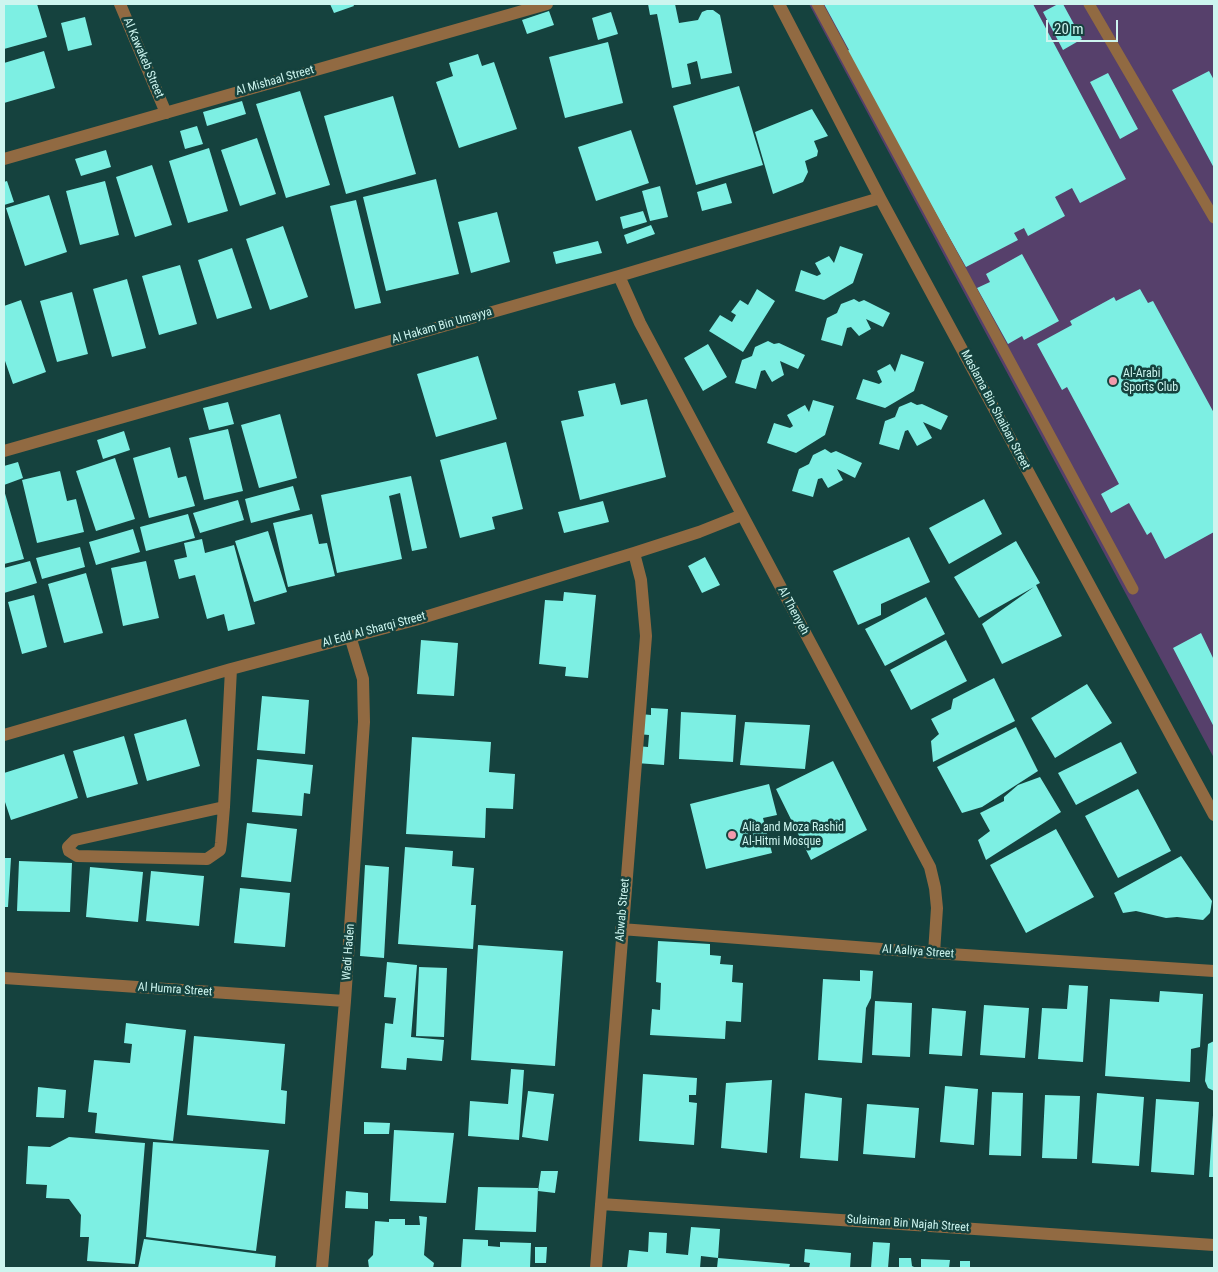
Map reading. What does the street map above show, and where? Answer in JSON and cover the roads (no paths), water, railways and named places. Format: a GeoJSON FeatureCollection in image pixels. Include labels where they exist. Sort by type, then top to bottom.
{"type":"FeatureCollection","features":[{"type":"Feature","properties":{"kind":"street","name":"Al Kawakeb Street"},"geometry":{"type":"LineString","coordinates":[[120,4],[166,112]]}},
{"type":"Feature","properties":{"kind":"street","name":"Al Mishaal Street"},"geometry":{"type":"LineString","coordinates":[[4,159],[547,4]]}},
{"type":"Feature","properties":{"kind":"street","name":"Maslama Bin Shaiban Street"},"geometry":{"type":"LineString","coordinates":[[779,4],[880,198],[1214,815]]}},
{"type":"Feature","properties":{"kind":"street","name":"Al Hakam Bin Umayya"},"geometry":{"type":"LineString","coordinates":[[4,451],[619,276],[880,198]]}},
{"type":"Feature","properties":{"kind":"street","name":"Al Thenyeh"},"geometry":{"type":"LineString","coordinates":[[619,276],[640,323],[930,867],[937,908],[934,953]]}},
{"type":"Feature","properties":{"kind":"street","name":"Al Edd Al Sharqi Street"},"geometry":{"type":"LineString","coordinates":[[4,735],[231,669],[415,620],[634,553],[699,532],[742,515]]}},
{"type":"Feature","properties":{"kind":"street","name":"Abwab Street"},"geometry":{"type":"LineString","coordinates":[[596,1268],[621,929],[646,636],[641,580],[634,553]]}},
{"type":"Feature","properties":{"kind":"street","name":"Wadi Haden"},"geometry":{"type":"LineString","coordinates":[[322,1268],[346,1001],[365,700],[363,679],[350,636]]}},
{"type":"Feature","properties":{"kind":"street"},"geometry":{"type":"LineString","coordinates":[[224,807],[75,840],[70,843],[69,851],[77,856],[207,859],[220,850],[224,807],[231,669]]}},
{"type":"Feature","properties":{"kind":"street","name":"Al Aaliya Street"},"geometry":{"type":"LineString","coordinates":[[621,929],[934,953],[1214,971]]}},
{"type":"Feature","properties":{"kind":"street","name":"Al Humra Street"},"geometry":{"type":"LineString","coordinates":[[4,978],[346,1001]]}},
{"type":"Feature","properties":{"kind":"street","name":"Sulaiman Bin Najah Street"},"geometry":{"type":"LineString","coordinates":[[601,1204],[1214,1245]]}},
{"type":"Feature","properties":{"kind":"lane"},"geometry":{"type":"LineString","coordinates":[[817,4],[1132,590]]}},
{"type":"Feature","properties":{"kind":"lane"},"geometry":{"type":"LineString","coordinates":[[1089,4],[1214,218]]}},
{"type":"Feature","properties":{"kind":"place","name":"Al-Arabi Sports Club"},"geometry":{"type":"Point","coordinates":[1113,381]}},
{"type":"Feature","properties":{"kind":"place","name":"Alia and Moza Rashid Al-Hitmi Mosque"},"geometry":{"type":"Point","coordinates":[732,835]}}]}
